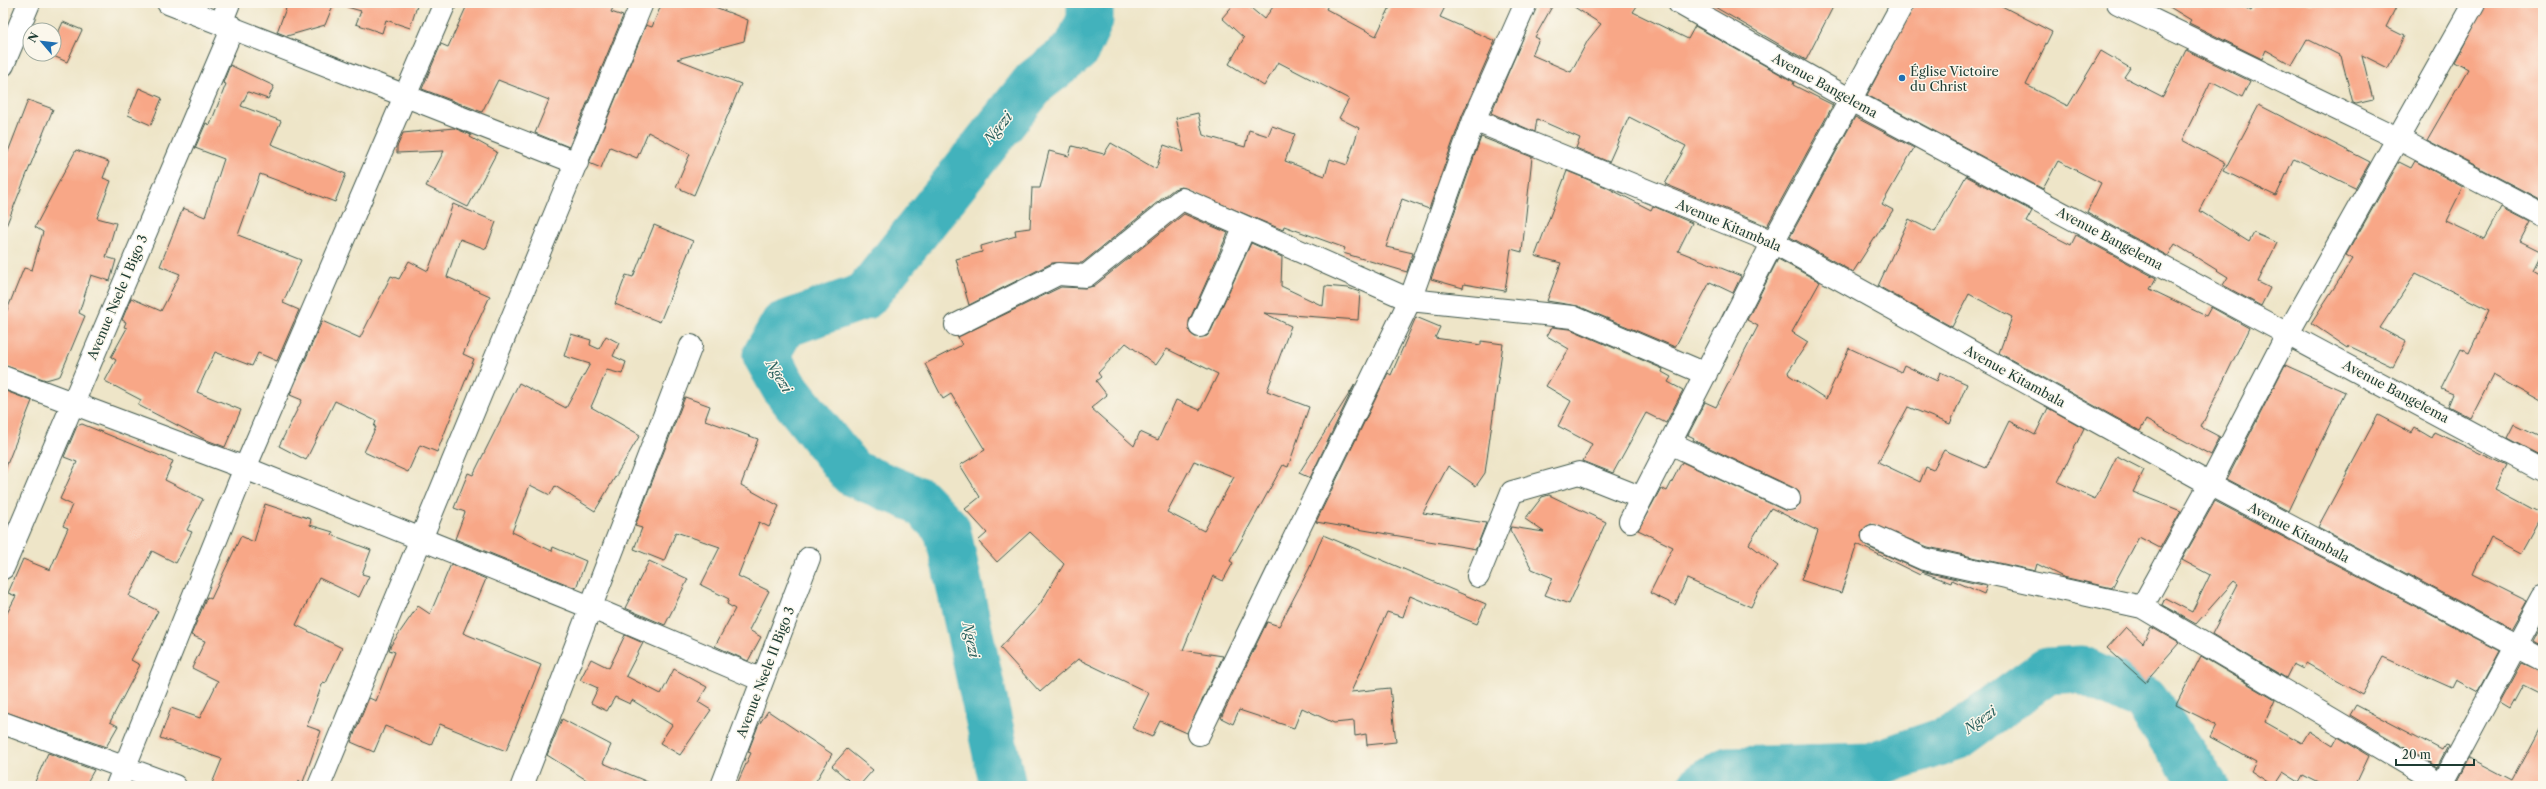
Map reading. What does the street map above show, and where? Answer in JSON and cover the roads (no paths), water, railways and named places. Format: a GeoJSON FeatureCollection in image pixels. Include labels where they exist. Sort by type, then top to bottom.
{"type":"FeatureCollection","features":[{"type":"Feature","properties":{"kind":"street"},"geometry":{"type":"LineString","coordinates":[[3,66],[29,3]]}},
{"type":"Feature","properties":{"kind":"street"},"geometry":{"type":"LineString","coordinates":[[168,3],[577,163]]}},
{"type":"Feature","properties":{"kind":"street","name":"Avenue Nsele I Bigo 3"},"geometry":{"type":"LineString","coordinates":[[3,568],[227,25],[229,3]]}},
{"type":"Feature","properties":{"kind":"street"},"geometry":{"type":"LineString","coordinates":[[121,777],[245,468],[445,3]]}},
{"type":"Feature","properties":{"kind":"street"},"geometry":{"type":"LineString","coordinates":[[319,786],[642,3]]}},
{"type":"Feature","properties":{"kind":"street"},"geometry":{"type":"LineString","coordinates":[[1199,734],[1410,300],[1474,120],[1526,3]]}},
{"type":"Feature","properties":{"kind":"street","name":"Avenue Bangelema"},"geometry":{"type":"LineString","coordinates":[[1679,3],[1850,99],[2543,471]]}},
{"type":"Feature","properties":{"kind":"street"},"geometry":{"type":"LineString","coordinates":[[1630,521],[1773,242],[1903,3]]}},
{"type":"Feature","properties":{"kind":"street"},"geometry":{"type":"LineString","coordinates":[[2118,3],[2399,139],[2543,215]]}},
{"type":"Feature","properties":{"kind":"street"},"geometry":{"type":"LineString","coordinates":[[2142,607],[2210,484],[2288,333],[2399,139],[2474,3]]}},
{"type":"Feature","properties":{"kind":"street","name":"Avenue Kitambala"},"geometry":{"type":"LineString","coordinates":[[1474,120],[1773,242],[2210,484],[2543,660]]}},
{"type":"Feature","properties":{"kind":"street"},"geometry":{"type":"LineString","coordinates":[[956,325],[1058,274],[1086,276],[1182,199],[1410,300],[1572,317],[1706,374]]}},
{"type":"Feature","properties":{"kind":"street"},"geometry":{"type":"LineString","coordinates":[[1200,326],[1245,227]]}},
{"type":"Feature","properties":{"kind":"street"},"geometry":{"type":"LineString","coordinates":[[522,786],[691,346]]}},
{"type":"Feature","properties":{"kind":"street"},"geometry":{"type":"LineString","coordinates":[[3,377],[245,468],[590,607],[762,680]]}},
{"type":"Feature","properties":{"kind":"street"},"geometry":{"type":"LineString","coordinates":[[1670,443],[1789,499]]}},
{"type":"Feature","properties":{"kind":"street"},"geometry":{"type":"LineString","coordinates":[[1478,576],[1512,492],[1579,473],[1642,498]]}},
{"type":"Feature","properties":{"kind":"street"},"geometry":{"type":"LineString","coordinates":[[1873,536],[1924,559],[2142,607],[2443,785],[2543,597]]}},
{"type":"Feature","properties":{"kind":"street","name":"Avenue Nsele II Bigo 3"},"geometry":{"type":"LineString","coordinates":[[722,786],[809,558]]}},
{"type":"Feature","properties":{"kind":"street"},"geometry":{"type":"LineString","coordinates":[[3,723],[121,777],[175,786]]}},
{"type":"Feature","properties":{"kind":"waterway","name":"Ngezi"},"geometry":{"type":"LineString","coordinates":[[1003,786],[947,529],[920,501],[852,473],[784,387],[766,355],[783,325],[865,296],[1035,82],[1076,50],[1090,20],[1090,3]]}},
{"type":"Feature","properties":{"kind":"waterway","name":"Ngezi"},"geometry":{"type":"LineString","coordinates":[[1701,786],[1728,770],[1870,766],[1958,736],[2047,671],[2081,669],[2145,699],[2205,786]]}},
{"type":"Feature","properties":{"kind":"place","name":"Église Victoire du Christ"},"geometry":{"type":"Point","coordinates":[1902,78]}}]}
